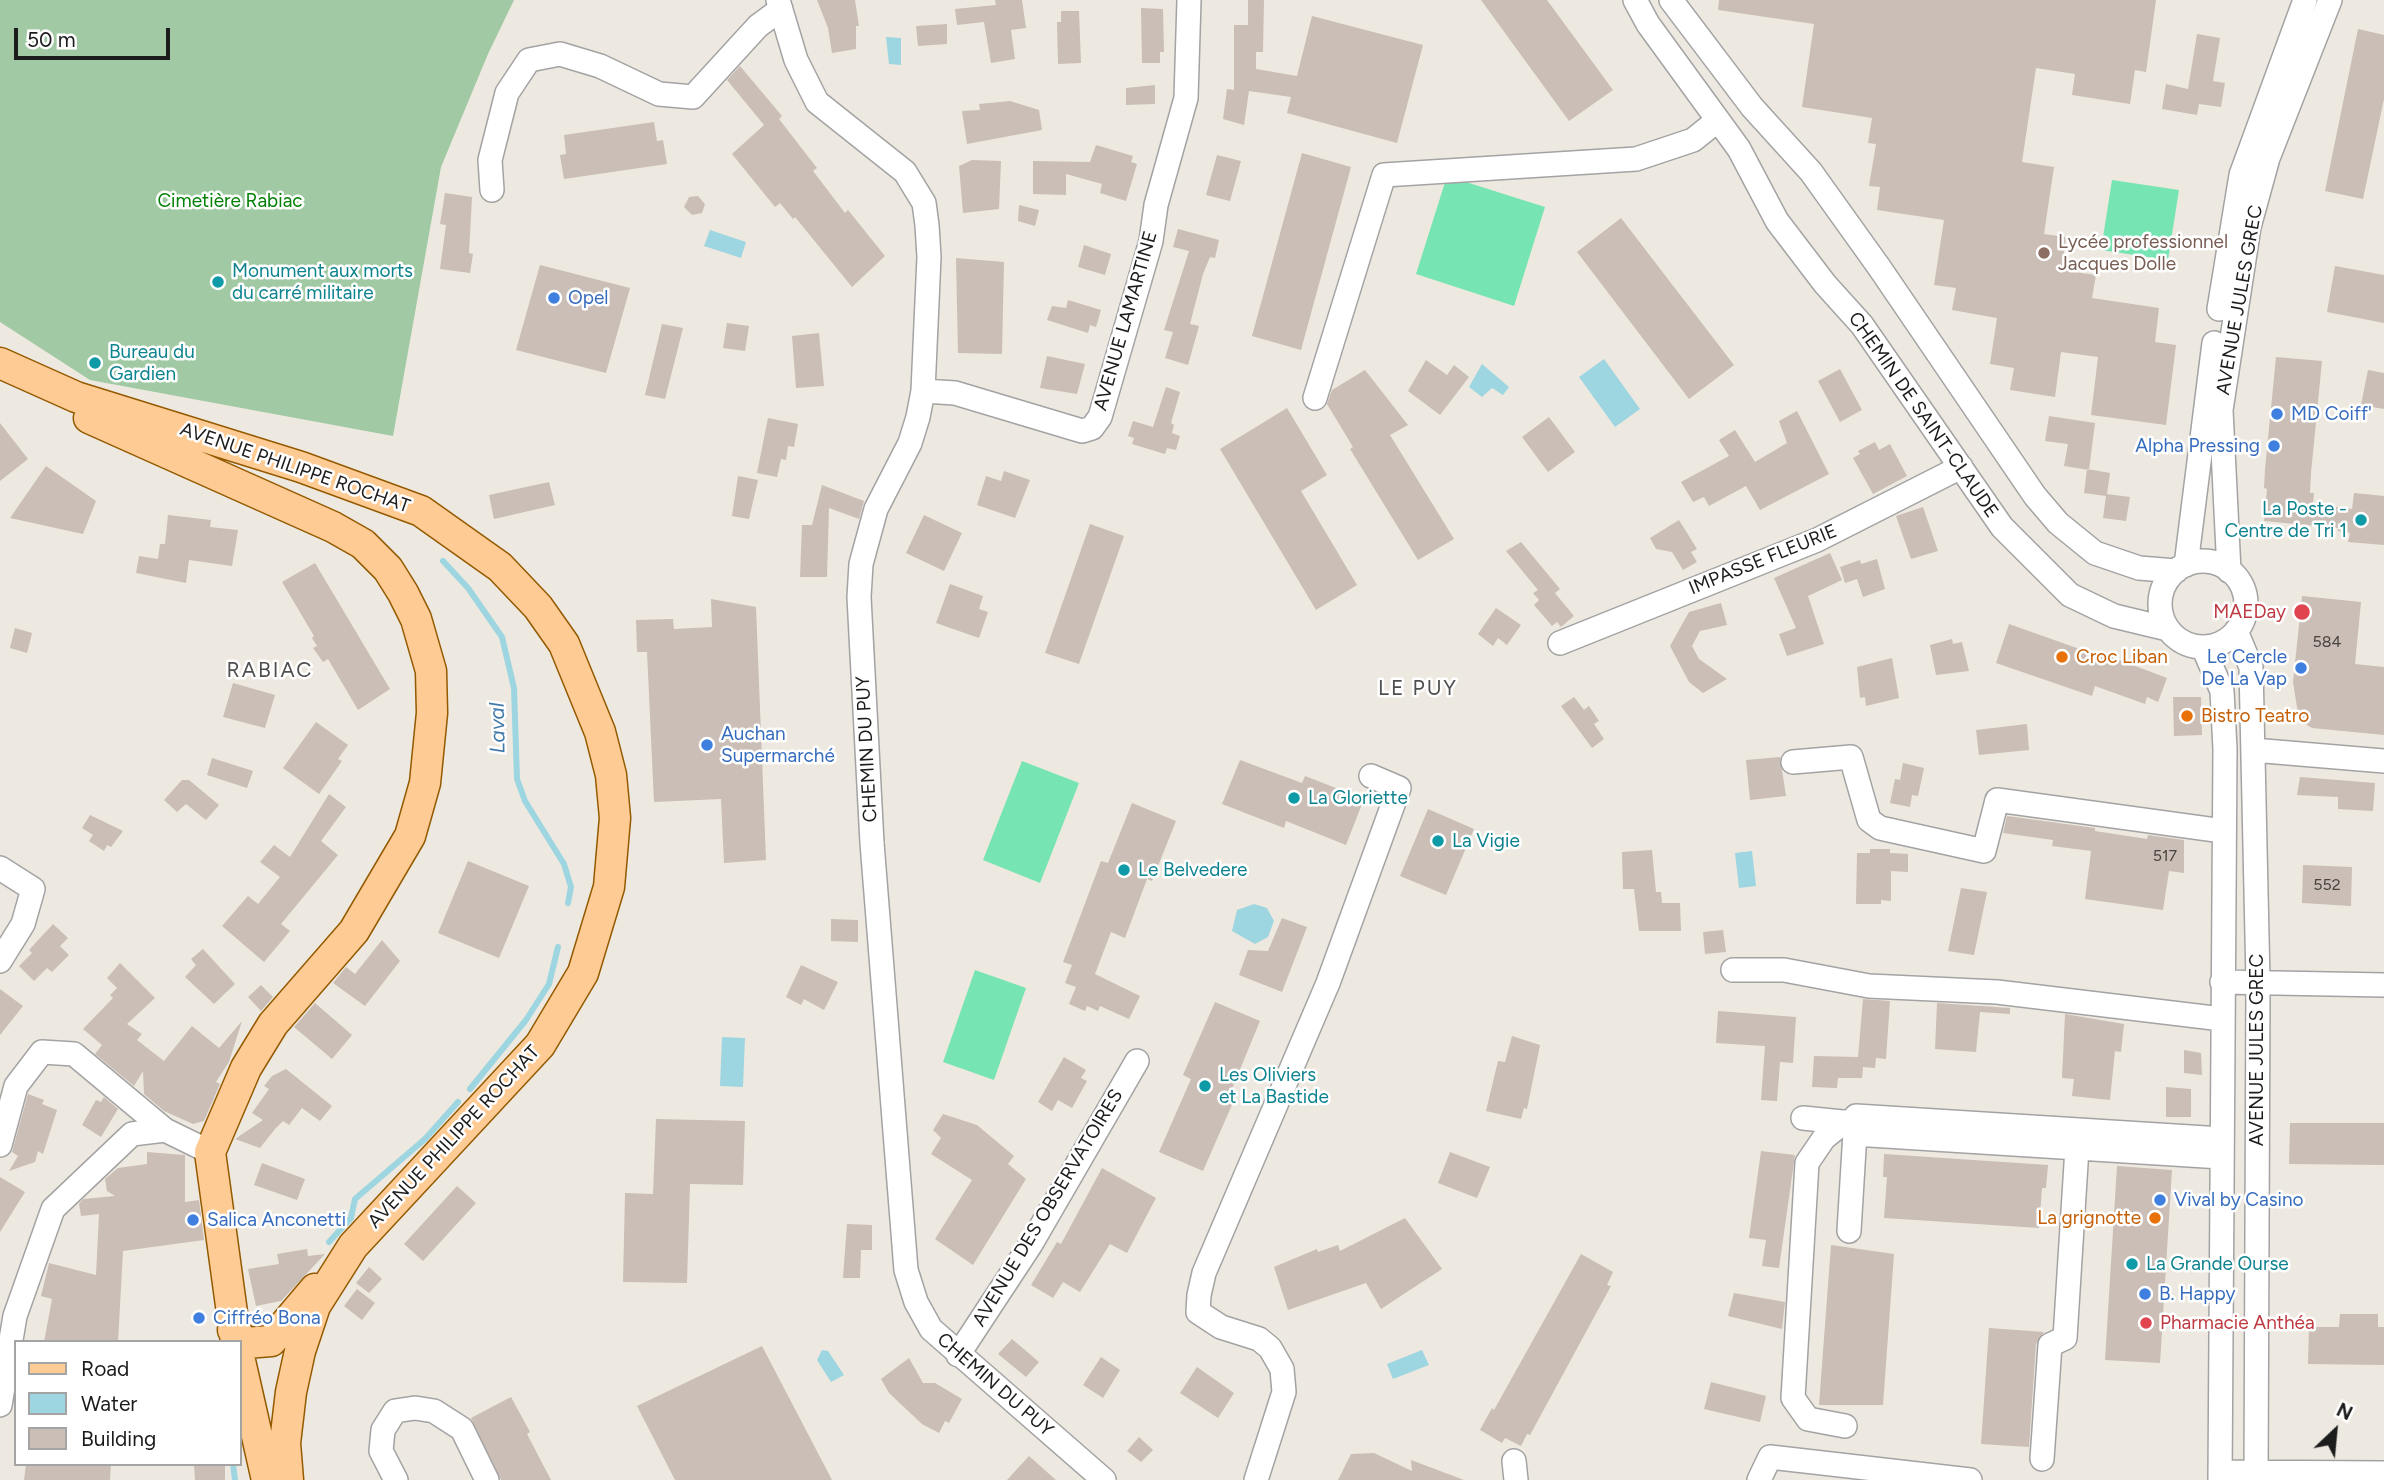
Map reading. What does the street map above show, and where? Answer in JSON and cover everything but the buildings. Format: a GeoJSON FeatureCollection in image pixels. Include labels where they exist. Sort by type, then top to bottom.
{"type":"FeatureCollection","features":[{"type":"Feature","properties":{"kind":"main road","name":"AVENUE PHILIPPE ROCHAT"},"geometry":{"type":"LineString","coordinates":[[0,363],[76,397],[301,467],[421,511],[500,566],[538,607],[564,644],[592,709],[611,775],[615,818],[609,887],[583,973],[540,1045],[353,1246],[315,1306],[300,1351],[285,1443],[288,1480]]}},
{"type":"Feature","properties":{"kind":"main road","name":"AVENUE PHILIPPE ROCHAT"},"geometry":{"type":"LineString","coordinates":[[0,376],[297,511],[363,544],[387,569],[416,619],[431,671],[432,713],[425,783],[410,836],[354,931],[273,1024],[246,1068],[210,1152]]}},
{"type":"Feature","properties":{"kind":"main road"},"geometry":{"type":"LineString","coordinates":[[297,511],[239,474],[235,465],[243,460],[301,467]]}},
{"type":"Feature","properties":{"kind":"main road"},"geometry":{"type":"LineString","coordinates":[[210,1152],[234,1336]]}},
{"type":"Feature","properties":{"kind":"main road"},"geometry":{"type":"LineString","coordinates":[[242,1341],[246,1343],[271,1340],[353,1246]]}},
{"type":"Feature","properties":{"kind":"main road"},"geometry":{"type":"LineString","coordinates":[[242,1369],[267,1480]]}},
{"type":"Feature","properties":{"kind":"street","name":"AVENUE LAMARTINE"},"geometry":{"type":"LineString","coordinates":[[923,390],[955,394],[1082,431],[1092,428],[1100,417],[1151,241],[1156,205],[1186,98],[1189,0]]}},
{"type":"Feature","properties":{"kind":"street","name":"CHEMIN DE SAINT-CLAUDE"},"geometry":{"type":"LineString","coordinates":[[1635,0],[1648,24],[1739,149],[1777,222],[1825,284],[1863,325],[2002,527],[2070,595],[2114,616],[2168,629]]}},
{"type":"Feature","properties":{"kind":"street"},"geometry":{"type":"LineString","coordinates":[[1671,0],[1752,107],[1818,183],[1879,267],[2035,496],[2058,523],[2095,553],[2106,558],[2138,568],[2181,568],[2201,562],[2229,571],[2237,579],[2246,602],[2244,614],[2236,631],[2216,645],[2203,647],[2177,639],[2161,616],[2162,589],[2181,568]]}},
{"type":"Feature","properties":{"kind":"street","name":"AVENUE JULES GREC"},"geometry":{"type":"LineString","coordinates":[[2181,568],[2241,176],[2305,0]]}},
{"type":"Feature","properties":{"kind":"street","name":"AVENUE JULES GREC"},"geometry":{"type":"LineString","coordinates":[[2229,571],[2221,410],[2247,240],[2268,158],[2330,0]]}},
{"type":"Feature","properties":{"kind":"street","name":"CHEMIN DU PUY"},"geometry":{"type":"LineString","coordinates":[[780,5],[796,60],[817,102],[905,172],[924,203],[929,257],[923,390],[910,443],[876,509],[866,539],[859,597],[872,843],[906,1270],[916,1302],[931,1329],[1104,1480]]}},
{"type":"Feature","properties":{"kind":"street"},"geometry":{"type":"LineString","coordinates":[[492,190],[490,160],[507,93],[529,60],[560,54],[600,66],[659,94],[693,97],[780,5]]}},
{"type":"Feature","properties":{"kind":"street"},"geometry":{"type":"LineString","coordinates":[[1315,398],[1384,175],[1636,159],[1693,140],[1718,120]]}},
{"type":"Feature","properties":{"kind":"street","name":"IMPASSE FLEURIE"},"geometry":{"type":"LineString","coordinates":[[1560,643],[1817,540],[1961,467]]}},
{"type":"Feature","properties":{"kind":"street","name":"AVENUE JULES GREC"},"geometry":{"type":"LineString","coordinates":[[2203,647],[2222,691],[2225,749],[2220,1476],[2256,1476],[2258,981],[2253,750],[2251,667],[2236,631]]}},
{"type":"Feature","properties":{"kind":"street"},"geometry":{"type":"LineString","coordinates":[[2253,750],[2384,761]]}},
{"type":"Feature","properties":{"kind":"street"},"geometry":{"type":"LineString","coordinates":[[1793,762],[1852,757],[1869,820],[1880,828],[1984,851],[1997,800],[2223,831]]}},
{"type":"Feature","properties":{"kind":"street"},"geometry":{"type":"LineString","coordinates":[[1256,1480],[1284,1392],[1282,1369],[1270,1348],[1259,1339],[1221,1327],[1198,1312],[1199,1295],[1204,1273],[1328,983],[1399,788],[1370,776]]}},
{"type":"Feature","properties":{"kind":"street"},"geometry":{"type":"LineString","coordinates":[[0,961],[23,924],[33,889],[5,872]]}},
{"type":"Feature","properties":{"kind":"street"},"geometry":{"type":"LineString","coordinates":[[1733,970],[1784,970],[1869,986],[1997,992],[2222,1019]]}},
{"type":"Feature","properties":{"kind":"street"},"geometry":{"type":"LineString","coordinates":[[2222,982],[2384,985]]}},
{"type":"Feature","properties":{"kind":"street"},"geometry":{"type":"LineString","coordinates":[[0,1145],[16,1086],[42,1052],[74,1054],[165,1130],[210,1152]]}},
{"type":"Feature","properties":{"kind":"street","name":"AVENUE DES OBSERVATOIRES"},"geometry":{"type":"LineString","coordinates":[[958,1355],[1031,1244],[1137,1061]]}},
{"type":"Feature","properties":{"kind":"street"},"geometry":{"type":"LineString","coordinates":[[1803,1118],[2088,1143],[2222,1148]]}},
{"type":"Feature","properties":{"kind":"street"},"geometry":{"type":"LineString","coordinates":[[1849,1231],[1852,1124]]}},
{"type":"Feature","properties":{"kind":"street"},"geometry":{"type":"LineString","coordinates":[[1845,1426],[1808,1419],[1793,1398],[1807,1163],[1824,1138],[1852,1124]]}},
{"type":"Feature","properties":{"kind":"street"},"geometry":{"type":"LineString","coordinates":[[0,1405],[15,1316],[53,1209],[132,1134],[165,1130]]}},
{"type":"Feature","properties":{"kind":"street"},"geometry":{"type":"LineString","coordinates":[[2042,1459],[2050,1345],[2065,1338],[2088,1143]]}},
{"type":"Feature","properties":{"kind":"street"},"geometry":{"type":"LineString","coordinates":[[396,1480],[381,1451],[383,1430],[395,1411],[415,1408],[434,1411],[462,1429],[487,1480]]}},
{"type":"Feature","properties":{"kind":"street"},"geometry":{"type":"LineString","coordinates":[[1759,1480],[1770,1457],[1970,1480]]}},
{"type":"Feature","properties":{"kind":"street"},"geometry":{"type":"LineString","coordinates":[[2256,1476],[2384,1473]]}},
{"type":"Feature","properties":{"kind":"green space","name":"Cimetière Rabiac"},"geometry":{"type":"Polygon","coordinates":[[[0,0],[514,0],[488,54],[441,167],[393,436],[90,380],[0,322],[0,0]]]}},
{"type":"Feature","properties":{"kind":"green space"},"geometry":{"type":"Polygon","coordinates":[[[1447,176],[1545,207],[1514,306],[1416,274],[1447,176]]]}},
{"type":"Feature","properties":{"kind":"green space"},"geometry":{"type":"Polygon","coordinates":[[[2112,180],[2179,190],[2168,260],[2101,250],[2112,180]]]}},
{"type":"Feature","properties":{"kind":"green space"},"geometry":{"type":"Polygon","coordinates":[[[1022,761],[1079,783],[1040,883],[983,860],[1022,761]]]}},
{"type":"Feature","properties":{"kind":"green space"},"geometry":{"type":"Polygon","coordinates":[[[975,970],[1026,988],[994,1080],[943,1062],[975,970]]]}},
{"type":"Feature","properties":{"kind":"water"},"geometry":{"type":"Polygon","coordinates":[[[886,37],[901,38],[901,65],[889,64],[886,37]]]}},
{"type":"Feature","properties":{"kind":"water"},"geometry":{"type":"Polygon","coordinates":[[[710,230],[746,242],[741,258],[704,246],[710,230]]]}},
{"type":"Feature","properties":{"kind":"water"},"geometry":{"type":"Polygon","coordinates":[[[1604,359],[1640,409],[1615,427],[1579,377],[1604,359]]]}},
{"type":"Feature","properties":{"kind":"water"},"geometry":{"type":"Polygon","coordinates":[[[1482,364],[1509,387],[1503,395],[1492,388],[1482,397],[1469,387],[1482,364]]]}},
{"type":"Feature","properties":{"kind":"water"},"geometry":{"type":"Polygon","coordinates":[[[1752,851],[1756,886],[1739,888],[1735,853],[1752,851]]]}},
{"type":"Feature","properties":{"kind":"water"},"geometry":{"type":"Polygon","coordinates":[[[1254,904],[1267,908],[1274,921],[1268,937],[1255,944],[1232,931],[1237,910],[1254,904]]]}},
{"type":"Feature","properties":{"kind":"water"},"geometry":{"type":"Polygon","coordinates":[[[722,1037],[745,1038],[743,1087],[720,1086],[722,1037]]]}},
{"type":"Feature","properties":{"kind":"water"},"geometry":{"type":"Polygon","coordinates":[[[822,1350],[828,1351],[844,1375],[831,1382],[817,1360],[822,1350]]]}},
{"type":"Feature","properties":{"kind":"water"},"geometry":{"type":"Polygon","coordinates":[[[1422,1350],[1429,1365],[1393,1379],[1387,1364],[1422,1350]]]}},
{"type":"Feature","properties":{"kind":"waterway","name":"Laval"},"geometry":{"type":"LineString","coordinates":[[443,561],[468,588],[502,637],[514,688],[517,779],[525,801],[564,864],[571,887],[568,903]]}},
{"type":"Feature","properties":{"kind":"waterway"},"geometry":{"type":"LineString","coordinates":[[470,1089],[526,1020],[549,984],[558,947]]}},
{"type":"Feature","properties":{"kind":"waterway"},"geometry":{"type":"LineString","coordinates":[[329,1242],[351,1218],[355,1199],[425,1139],[458,1102]]}},
{"type":"Feature","properties":{"kind":"waterway"},"geometry":{"type":"LineString","coordinates":[[233,1466],[235,1480]]}},
{"type":"Feature","properties":{"kind":"place","name":"Lycée professionnel Jacques Dolle"},"geometry":{"type":"Point","coordinates":[2044,253]}},
{"type":"Feature","properties":{"kind":"place","name":"Monument aux morts du carré militaire"},"geometry":{"type":"Point","coordinates":[218,282]}},
{"type":"Feature","properties":{"kind":"place","name":"Opel"},"geometry":{"type":"Point","coordinates":[554,298]}},
{"type":"Feature","properties":{"kind":"place","name":"Bureau du Gardien"},"geometry":{"type":"Point","coordinates":[95,363]}},
{"type":"Feature","properties":{"kind":"place","name":"MD Coiff'"},"geometry":{"type":"Point","coordinates":[2277,414]}},
{"type":"Feature","properties":{"kind":"place","name":"Alpha Pressing"},"geometry":{"type":"Point","coordinates":[2274,446]}},
{"type":"Feature","properties":{"kind":"place","name":"La Poste - Centre de Tri 1"},"geometry":{"type":"Point","coordinates":[2361,520]}},
{"type":"Feature","properties":{"kind":"place","name":"MAEDay"},"geometry":{"type":"Point","coordinates":[2302,612]}},
{"type":"Feature","properties":{"kind":"place","name":"Croc Liban"},"geometry":{"type":"Point","coordinates":[2062,657]}},
{"type":"Feature","properties":{"kind":"place","name":"Le Cercle De La Vap"},"geometry":{"type":"Point","coordinates":[2301,668]}},
{"type":"Feature","properties":{"kind":"place","name":"Bistro Teatro"},"geometry":{"type":"Point","coordinates":[2187,716]}},
{"type":"Feature","properties":{"kind":"place","name":"Auchan Supermarché"},"geometry":{"type":"Point","coordinates":[707,745]}},
{"type":"Feature","properties":{"kind":"place","name":"La Gloriette"},"geometry":{"type":"Point","coordinates":[1294,798]}},
{"type":"Feature","properties":{"kind":"place","name":"La Vigie"},"geometry":{"type":"Point","coordinates":[1438,841]}},
{"type":"Feature","properties":{"kind":"place","name":"Le Belvedere"},"geometry":{"type":"Point","coordinates":[1124,870]}},
{"type":"Feature","properties":{"kind":"place","name":"Les Oliviers et La Bastide"},"geometry":{"type":"Point","coordinates":[1205,1086]}},
{"type":"Feature","properties":{"kind":"place","name":"Vival by Casino"},"geometry":{"type":"Point","coordinates":[2160,1200]}},
{"type":"Feature","properties":{"kind":"place","name":"La grignotte"},"geometry":{"type":"Point","coordinates":[2155,1218]}},
{"type":"Feature","properties":{"kind":"place","name":"Salica Anconetti"},"geometry":{"type":"Point","coordinates":[193,1220]}},
{"type":"Feature","properties":{"kind":"place","name":"La Grande Ourse"},"geometry":{"type":"Point","coordinates":[2132,1264]}},
{"type":"Feature","properties":{"kind":"place","name":"B. Happy"},"geometry":{"type":"Point","coordinates":[2145,1294]}},
{"type":"Feature","properties":{"kind":"place","name":"Ciffréo Bona"},"geometry":{"type":"Point","coordinates":[199,1318]}},
{"type":"Feature","properties":{"kind":"place","name":"Pharmacie Anthéa"},"geometry":{"type":"Point","coordinates":[2146,1323]}},
{"type":"Feature","properties":{"kind":"district","name":"RABIAC"},"geometry":{"type":"Point","coordinates":[270,671]}},
{"type":"Feature","properties":{"kind":"district","name":"LE PUY"},"geometry":{"type":"Point","coordinates":[1418,689]}}]}
